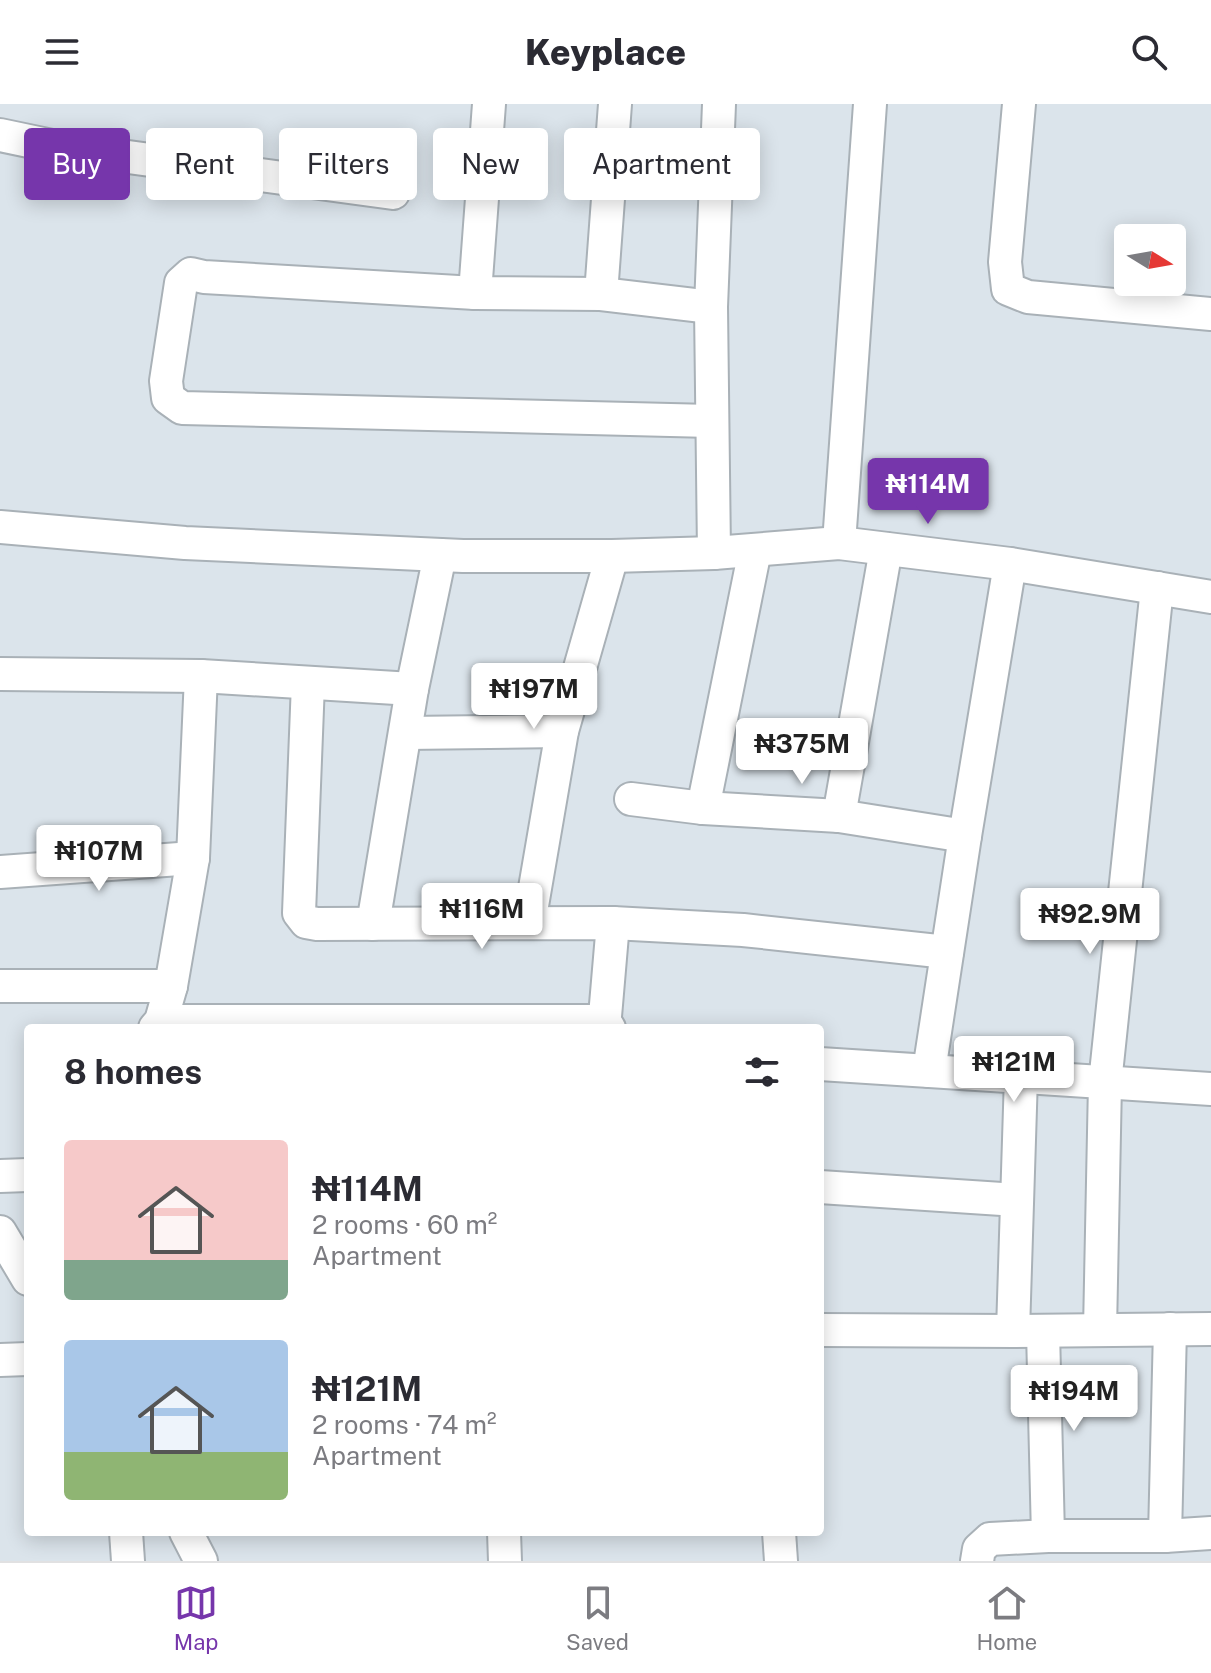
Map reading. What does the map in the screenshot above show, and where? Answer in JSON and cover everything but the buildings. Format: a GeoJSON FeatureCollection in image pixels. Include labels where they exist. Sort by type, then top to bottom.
{"type":"FeatureCollection","features":[{"type":"Feature","properties":{"kind":"street"},"geometry":{"type":"LineString","coordinates":[[475,293],[489,104]]}},
{"type":"Feature","properties":{"kind":"street"},"geometry":{"type":"LineString","coordinates":[[601,294],[615,104]]}},
{"type":"Feature","properties":{"kind":"street"},"geometry":{"type":"LineString","coordinates":[[714,553],[711,307],[719,104]]}},
{"type":"Feature","properties":{"kind":"street"},"geometry":{"type":"LineString","coordinates":[[839,543],[870,104]]}},
{"type":"Feature","properties":{"kind":"street"},"geometry":{"type":"LineString","coordinates":[[1019,104],[1005,262],[1008,289],[1028,297],[1211,314]]}},
{"type":"Feature","properties":{"kind":"street"},"geometry":{"type":"LineString","coordinates":[[0,135],[62,148],[279,178]]}},
{"type":"Feature","properties":{"kind":"street"},"geometry":{"type":"LineString","coordinates":[[711,307],[601,294],[475,293],[191,274],[181,283],[166,381],[168,398],[182,408],[711,421]]}},
{"type":"Feature","properties":{"kind":"street"},"geometry":{"type":"LineString","coordinates":[[0,527],[185,543],[440,555],[714,553],[839,543],[1010,564],[1211,597]]}},
{"type":"Feature","properties":{"kind":"street"},"geometry":{"type":"LineString","coordinates":[[839,816],[886,549]]}},
{"type":"Feature","properties":{"kind":"street"},"geometry":{"type":"LineString","coordinates":[[703,808],[755,550]]}},
{"type":"Feature","properties":{"kind":"street"},"geometry":{"type":"LineString","coordinates":[[373,924],[412,689],[440,555]]}},
{"type":"Feature","properties":{"kind":"street"},"geometry":{"type":"LineString","coordinates":[[529,923],[562,731],[612,556]]}},
{"type":"Feature","properties":{"kind":"street"},"geometry":{"type":"LineString","coordinates":[[929,1071],[1010,564]]}},
{"type":"Feature","properties":{"kind":"street"},"geometry":{"type":"LineString","coordinates":[[1100,1330],[1105,1083],[1157,588]]}},
{"type":"Feature","properties":{"kind":"street"},"geometry":{"type":"LineString","coordinates":[[0,674],[201,676],[412,689]]}},
{"type":"Feature","properties":{"kind":"street"},"geometry":{"type":"LineString","coordinates":[[158,1024],[171,986],[193,858],[201,676]]}},
{"type":"Feature","properties":{"kind":"street"},"geometry":{"type":"LineString","coordinates":[[308,683],[299,913],[306,922],[613,923],[743,930],[947,952]]}},
{"type":"Feature","properties":{"kind":"street"},"geometry":{"type":"LineString","coordinates":[[406,733],[562,731]]}},
{"type":"Feature","properties":{"kind":"street"},"geometry":{"type":"LineString","coordinates":[[631,799],[703,808],[839,816],[965,836]]}},
{"type":"Feature","properties":{"kind":"street"},"geometry":{"type":"LineString","coordinates":[[0,872],[193,858]]}},
{"type":"Feature","properties":{"kind":"street"},"geometry":{"type":"LineString","coordinates":[[605,1024],[613,923]]}},
{"type":"Feature","properties":{"kind":"street"},"geometry":{"type":"LineString","coordinates":[[0,986],[171,986]]}},
{"type":"Feature","properties":{"kind":"street"},"geometry":{"type":"LineString","coordinates":[[824,1064],[1211,1089]]}},
{"type":"Feature","properties":{"kind":"street"},"geometry":{"type":"LineString","coordinates":[[1021,1076],[1017,1200],[1048,1536]]}},
{"type":"Feature","properties":{"kind":"street"},"geometry":{"type":"LineString","coordinates":[[0,1176],[24,1175]]}},
{"type":"Feature","properties":{"kind":"street"},"geometry":{"type":"LineString","coordinates":[[824,1187],[1017,1200]]}},
{"type":"Feature","properties":{"kind":"street"},"geometry":{"type":"LineString","coordinates":[[4,1244],[24,1273]]}},
{"type":"Feature","properties":{"kind":"street"},"geometry":{"type":"LineString","coordinates":[[1165,1536],[1170,1329]]}},
{"type":"Feature","properties":{"kind":"street"},"geometry":{"type":"LineString","coordinates":[[824,1330],[1211,1329]]}},
{"type":"Feature","properties":{"kind":"street"},"geometry":{"type":"LineString","coordinates":[[0,1360],[24,1359]]}},
{"type":"Feature","properties":{"kind":"street"},"geometry":{"type":"LineString","coordinates":[[977,1561],[979,1549],[990,1539],[1048,1536],[1125,1548],[1165,1536],[1211,1533]]}},
{"type":"Feature","properties":{"kind":"street"},"geometry":{"type":"LineString","coordinates":[[126,1536],[128,1561]]}},
{"type":"Feature","properties":{"kind":"street"},"geometry":{"type":"LineString","coordinates":[[188,1536],[201,1561]]}},
{"type":"Feature","properties":{"kind":"street"},"geometry":{"type":"LineString","coordinates":[[504,1536],[505,1561]]}},
{"type":"Feature","properties":{"kind":"street"},"geometry":{"type":"LineString","coordinates":[[779,1536],[781,1561]]}}]}
